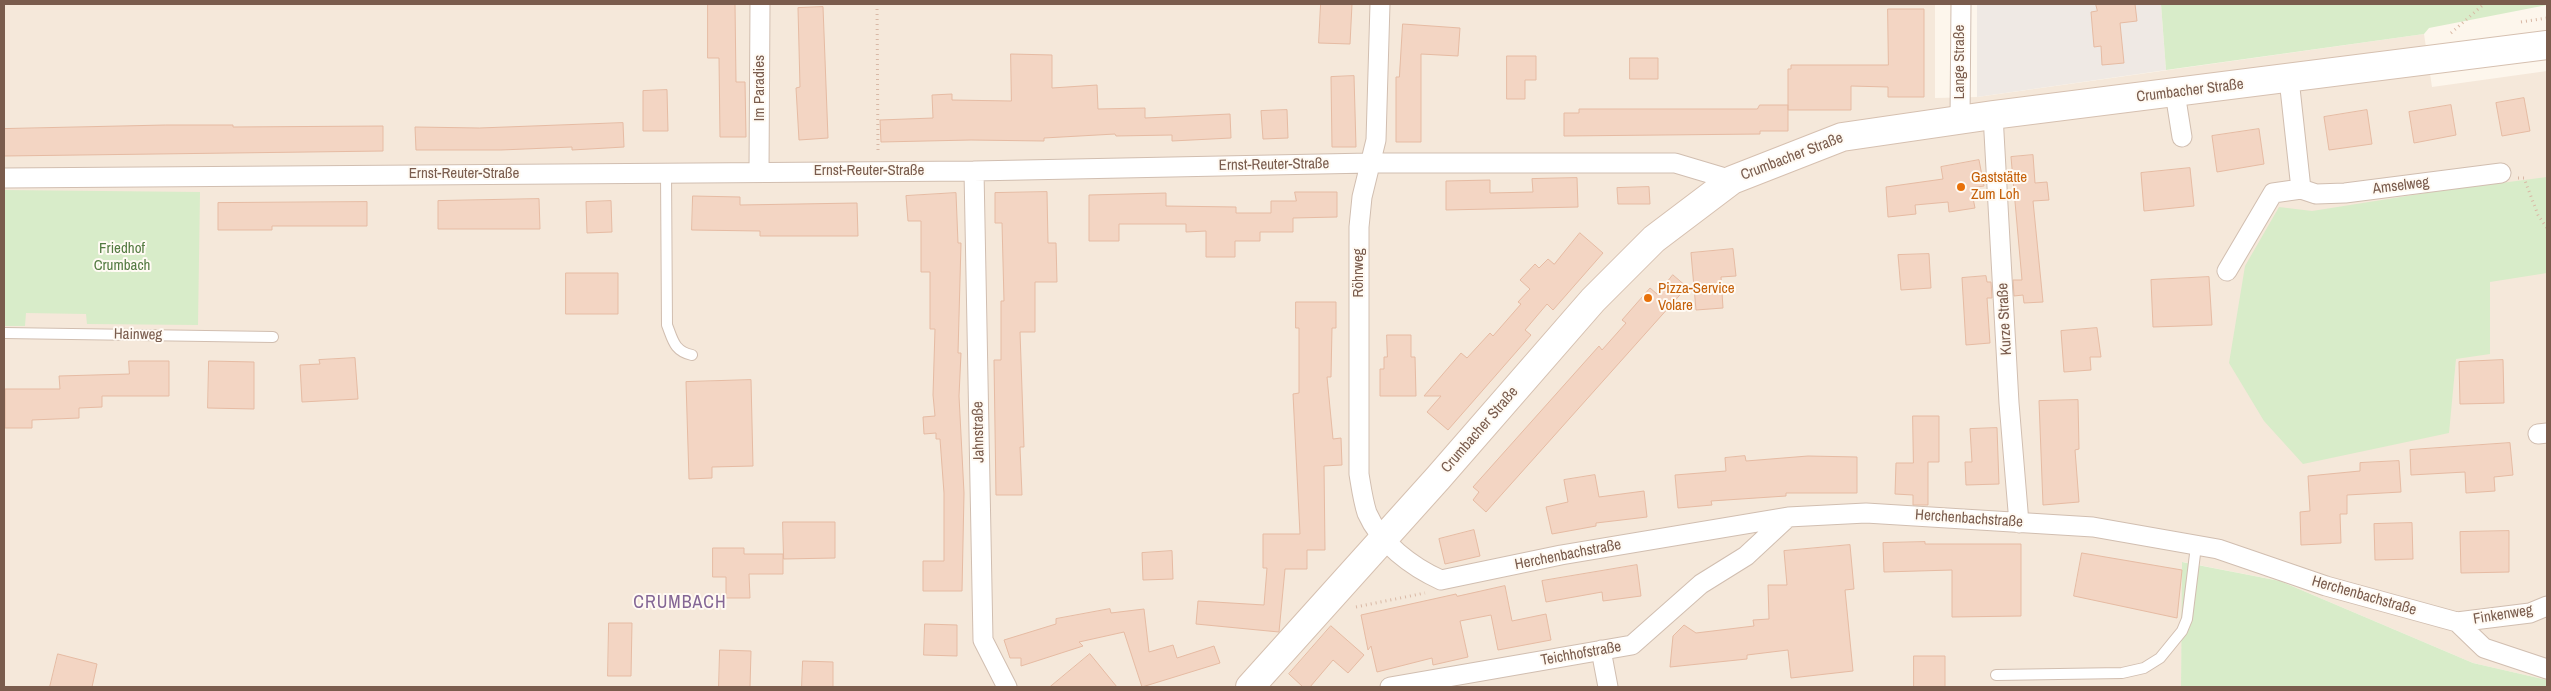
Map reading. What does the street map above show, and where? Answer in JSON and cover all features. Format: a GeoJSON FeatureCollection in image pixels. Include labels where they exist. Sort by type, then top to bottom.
{"type":"FeatureCollection","features":[{"type":"Feature","properties":{"kind":"main road","name":"Crumbacher Straße"},"geometry":{"type":"LineString","coordinates":[[1250,687],[1384,539],[1593,300],[1654,239],[1732,180],[1842,137],[1994,114],[2547,46]]}},
{"type":"Feature","properties":{"kind":"street","name":"Im Paradies"},"geometry":{"type":"LineString","coordinates":[[760,4],[760,172]]}},
{"type":"Feature","properties":{"kind":"street","name":"Röhrweg"},"geometry":{"type":"LineString","coordinates":[[1380,4],[1378,30],[1379,114],[1376,140],[1362,197],[1359,227],[1359,474],[1367,512],[1384,539]]}},
{"type":"Feature","properties":{"kind":"street","name":"Lange Straße"},"geometry":{"type":"LineString","coordinates":[[1960,119],[1961,4]]}},
{"type":"Feature","properties":{"kind":"street"},"geometry":{"type":"LineString","coordinates":[[2289,79],[2301,189]]}},
{"type":"Feature","properties":{"kind":"street"},"geometry":{"type":"LineString","coordinates":[[2175,93],[2182,137]]}},
{"type":"Feature","properties":{"kind":"street","name":"Kurze Straße"},"geometry":{"type":"LineString","coordinates":[[1994,114],[2009,403],[2019,523]]}},
{"type":"Feature","properties":{"kind":"street","name":"Ernst-Reuter-Straße"},"geometry":{"type":"LineString","coordinates":[[4,178],[974,171],[1370,163],[1674,163],[1732,180]]}},
{"type":"Feature","properties":{"kind":"street","name":"Jahnstraße"},"geometry":{"type":"LineString","coordinates":[[974,171],[983,640],[1007,687]]}},
{"type":"Feature","properties":{"kind":"street","name":"Amselweg"},"geometry":{"type":"LineString","coordinates":[[2227,271],[2274,193],[2301,189],[2316,194],[2346,193],[2501,173]]}},
{"type":"Feature","properties":{"kind":"street","name":"Herchenbachstraße"},"geometry":{"type":"LineString","coordinates":[[1441,580],[1561,555],[1788,517],[1866,513],[2093,527],[2218,550],[2326,586],[2457,622],[2484,648],[2547,669]]}},
{"type":"Feature","properties":{"kind":"street","name":"Teichhofstraße"},"geometry":{"type":"LineString","coordinates":[[1390,687],[1632,644],[1701,584],[1746,556],[1788,517]]}},
{"type":"Feature","properties":{"kind":"street"},"geometry":{"type":"LineString","coordinates":[[1384,539],[1423,572],[1441,580]]}},
{"type":"Feature","properties":{"kind":"street","name":"Finkenweg"},"geometry":{"type":"LineString","coordinates":[[2457,622],[2530,613],[2547,606]]}},
{"type":"Feature","properties":{"kind":"street"},"geometry":{"type":"LineString","coordinates":[[1601,650],[1608,687]]}},
{"type":"Feature","properties":{"kind":"lane"},"geometry":{"type":"LineString","coordinates":[[666,172],[667,325],[675,347],[682,353],[692,355]]}},
{"type":"Feature","properties":{"kind":"lane","name":"Hainweg"},"geometry":{"type":"LineString","coordinates":[[4,333],[273,337]]}},
{"type":"Feature","properties":{"kind":"lane"},"geometry":{"type":"LineString","coordinates":[[1996,675],[2122,673],[2144,668],[2160,658],[2182,631],[2186,619],[2196,546]]}},
{"type":"Feature","properties":{"kind":"path"},"geometry":{"type":"LineString","coordinates":[[877,4],[878,172]]}},
{"type":"Feature","properties":{"kind":"path"},"geometry":{"type":"LineString","coordinates":[[2449,59],[2447,38],[2455,28],[2484,4]]}},
{"type":"Feature","properties":{"kind":"path"},"geometry":{"type":"LineString","coordinates":[[2501,173],[2511,178],[2524,178],[2538,215],[2547,228]]}},
{"type":"Feature","properties":{"kind":"path"},"geometry":{"type":"LineString","coordinates":[[1332,596],[1345,608],[1424,595],[1441,580]]}},
{"type":"Feature","properties":{"kind":"shaded area"},"geometry":{"type":"Polygon","coordinates":[[[4,4],[1935,4],[1935,98],[1977,97],[2424,34],[2432,87],[2547,71],[2547,680],[2473,663],[2280,581],[2183,562],[2181,687],[4,687],[4,4]]]}},
{"type":"Feature","properties":{"kind":"shaded area"},"geometry":{"type":"Polygon","coordinates":[[[1977,4],[2161,4],[2166,70],[1977,97],[1977,4]]]}},
{"type":"Feature","properties":{"kind":"green space"},"geometry":{"type":"Polygon","coordinates":[[[2161,4],[2547,5],[2429,28],[2424,34],[2166,70],[2161,4]]]}},
{"type":"Feature","properties":{"kind":"green space"},"geometry":{"type":"Polygon","coordinates":[[[2547,177],[2547,273],[2490,282],[2490,354],[2456,359],[2449,433],[2303,464],[2264,421],[2229,363],[2245,266],[2279,207],[2312,211],[2432,192],[2547,177]]]}},
{"type":"Feature","properties":{"kind":"green space","name":"Friedhof Crumbach"},"geometry":{"type":"Polygon","coordinates":[[[4,190],[200,192],[198,325],[87,324],[86,314],[26,313],[25,326],[4,326],[4,190]]]}},
{"type":"Feature","properties":{"kind":"green space"},"geometry":{"type":"Polygon","coordinates":[[[2182,562],[2280,581],[2473,663],[2547,680],[2547,687],[2181,687],[2182,562]]]}},
{"type":"Feature","properties":{"kind":"building"},"geometry":{"type":"Polygon","coordinates":[[[708,4],[735,4],[736,82],[745,82],[746,137],[720,137],[719,58],[708,58],[708,4]]]}},
{"type":"Feature","properties":{"kind":"building"},"geometry":{"type":"Polygon","coordinates":[[[1321,4],[1352,4],[1350,44],[1319,43],[1321,4]]]}},
{"type":"Feature","properties":{"kind":"building"},"geometry":{"type":"Polygon","coordinates":[[[2096,4],[2135,4],[2137,21],[2120,23],[2124,63],[2102,65],[2101,46],[2094,47],[2091,12],[2097,11],[2096,4]]]}},
{"type":"Feature","properties":{"kind":"building"},"geometry":{"type":"Polygon","coordinates":[[[823,7],[828,138],[799,140],[796,88],[800,87],[798,8],[823,7]]]}},
{"type":"Feature","properties":{"kind":"building"},"geometry":{"type":"Polygon","coordinates":[[[1888,9],[1924,9],[1924,97],[1888,97],[1888,87],[1851,86],[1851,110],[1788,110],[1788,69],[1791,69],[1791,65],[1888,65],[1888,9]]]}},
{"type":"Feature","properties":{"kind":"building"},"geometry":{"type":"Polygon","coordinates":[[[1403,24],[1460,28],[1458,56],[1421,54],[1421,142],[1396,142],[1396,77],[1399,77],[1403,24]]]}},
{"type":"Feature","properties":{"kind":"building"},"geometry":{"type":"Polygon","coordinates":[[[1011,54],[1052,55],[1052,88],[1097,85],[1098,109],[1145,108],[1145,118],[1230,114],[1231,138],[1172,141],[1172,135],[1116,136],[1115,134],[1044,138],[1044,141],[881,142],[880,120],[933,118],[932,95],[952,94],[952,100],[1011,101],[1011,54]]]}},
{"type":"Feature","properties":{"kind":"building"},"geometry":{"type":"Polygon","coordinates":[[[1507,56],[1536,56],[1536,80],[1525,80],[1525,99],[1507,99],[1507,56]]]}},
{"type":"Feature","properties":{"kind":"building"},"geometry":{"type":"Polygon","coordinates":[[[1630,58],[1658,58],[1658,79],[1630,79],[1630,58]]]}},
{"type":"Feature","properties":{"kind":"building"},"geometry":{"type":"Polygon","coordinates":[[[1354,76],[1356,147],[1332,147],[1331,77],[1354,76]]]}},
{"type":"Feature","properties":{"kind":"building"},"geometry":{"type":"Polygon","coordinates":[[[667,90],[668,131],[643,131],[643,91],[667,90]]]}},
{"type":"Feature","properties":{"kind":"building"},"geometry":{"type":"Polygon","coordinates":[[[2524,98],[2530,131],[2502,136],[2496,103],[2524,98]]]}},
{"type":"Feature","properties":{"kind":"building"},"geometry":{"type":"Polygon","coordinates":[[[1760,105],[1788,105],[1788,131],[1760,131],[1760,134],[1564,136],[1564,113],[1579,113],[1579,109],[1757,109],[1760,105]]]}},
{"type":"Feature","properties":{"kind":"building"},"geometry":{"type":"Polygon","coordinates":[[[2451,105],[2456,135],[2414,143],[2409,112],[2451,105]]]}},
{"type":"Feature","properties":{"kind":"building"},"geometry":{"type":"Polygon","coordinates":[[[1287,110],[1288,138],[1263,139],[1261,111],[1287,110]]]}},
{"type":"Feature","properties":{"kind":"building"},"geometry":{"type":"Polygon","coordinates":[[[2367,110],[2372,144],[2329,150],[2324,117],[2367,110]]]}},
{"type":"Feature","properties":{"kind":"building"},"geometry":{"type":"Polygon","coordinates":[[[623,123],[624,147],[572,150],[572,147],[501,150],[416,150],[415,127],[479,128],[623,123]]]}},
{"type":"Feature","properties":{"kind":"building"},"geometry":{"type":"Polygon","coordinates":[[[233,125],[233,127],[383,126],[383,151],[4,156],[4,129],[233,125]]]}},
{"type":"Feature","properties":{"kind":"building"},"geometry":{"type":"Polygon","coordinates":[[[2259,129],[2264,164],[2217,172],[2212,136],[2259,129]]]}},
{"type":"Feature","properties":{"kind":"building"},"geometry":{"type":"Polygon","coordinates":[[[2033,155],[2035,183],[2047,182],[2049,200],[2033,201],[2043,302],[2024,303],[2023,295],[2014,296],[2013,280],[2022,280],[2011,157],[2033,155]]]}},
{"type":"Feature","properties":{"kind":"building"},"geometry":{"type":"Polygon","coordinates":[[[1979,160],[1984,186],[1971,188],[1975,208],[1949,212],[1948,202],[1915,205],[1916,214],[1888,217],[1886,187],[1943,179],[1941,167],[1979,160]]]}},
{"type":"Feature","properties":{"kind":"building"},"geometry":{"type":"Polygon","coordinates":[[[2190,168],[2194,206],[2144,211],[2141,173],[2190,168]]]}},
{"type":"Feature","properties":{"kind":"building"},"geometry":{"type":"Polygon","coordinates":[[[1577,178],[1578,207],[1446,210],[1446,181],[1490,180],[1490,193],[1533,192],[1532,179],[1577,178]]]}},
{"type":"Feature","properties":{"kind":"building"},"geometry":{"type":"Polygon","coordinates":[[[1649,187],[1650,204],[1618,204],[1617,188],[1649,187]]]}},
{"type":"Feature","properties":{"kind":"building"},"geometry":{"type":"Polygon","coordinates":[[[1047,192],[1048,243],[1056,243],[1057,282],[1035,282],[1035,332],[1020,332],[1024,447],[1020,447],[1022,495],[996,495],[994,360],[1001,360],[1001,301],[1004,301],[1002,223],[995,223],[995,193],[1047,192]]]}},
{"type":"Feature","properties":{"kind":"building"},"geometry":{"type":"Polygon","coordinates":[[[1295,192],[1337,192],[1337,217],[1293,218],[1293,232],[1260,232],[1260,241],[1235,241],[1235,257],[1206,257],[1206,231],[1186,232],[1186,224],[1119,224],[1119,241],[1089,241],[1089,195],[1166,193],[1166,206],[1236,207],[1236,213],[1271,213],[1271,201],[1296,201],[1295,192]]]}},
{"type":"Feature","properties":{"kind":"building"},"geometry":{"type":"Polygon","coordinates":[[[956,193],[958,243],[961,243],[958,353],[961,353],[959,396],[964,493],[962,591],[923,591],[923,561],[944,561],[944,493],[940,439],[936,439],[936,433],[924,434],[923,417],[935,416],[933,395],[935,329],[930,329],[930,272],[921,272],[921,221],[908,221],[906,196],[956,193]]]}},
{"type":"Feature","properties":{"kind":"building"},"geometry":{"type":"Polygon","coordinates":[[[693,196],[740,197],[740,205],[857,203],[858,236],[760,236],[760,231],[692,230],[693,196]]]}},
{"type":"Feature","properties":{"kind":"building"},"geometry":{"type":"Polygon","coordinates":[[[539,199],[540,229],[438,229],[438,201],[539,199]]]}},
{"type":"Feature","properties":{"kind":"building"},"geometry":{"type":"Polygon","coordinates":[[[611,201],[612,232],[587,233],[586,202],[611,201]]]}},
{"type":"Feature","properties":{"kind":"building"},"geometry":{"type":"Polygon","coordinates":[[[367,202],[367,226],[272,226],[272,230],[218,230],[218,203],[367,202]]]}},
{"type":"Feature","properties":{"kind":"building"},"geometry":{"type":"Polygon","coordinates":[[[1580,233],[1603,253],[1553,310],[1547,304],[1525,330],[1531,335],[1448,430],[1427,412],[1441,396],[1424,396],[1461,353],[1467,358],[1490,333],[1493,336],[1521,304],[1518,302],[1530,289],[1520,280],[1535,264],[1539,268],[1548,259],[1554,264],[1580,233]]]}},
{"type":"Feature","properties":{"kind":"building"},"geometry":{"type":"Polygon","coordinates":[[[1733,249],[1736,276],[1721,277],[1723,308],[1696,310],[1691,253],[1733,249]]]}},
{"type":"Feature","properties":{"kind":"building"},"geometry":{"type":"Polygon","coordinates":[[[1929,254],[1931,288],[1901,290],[1898,255],[1929,254]]]}},
{"type":"Feature","properties":{"kind":"building"},"geometry":{"type":"Polygon","coordinates":[[[566,273],[618,273],[618,314],[566,314],[566,273]]]}},
{"type":"Feature","properties":{"kind":"building"},"geometry":{"type":"Polygon","coordinates":[[[1673,275],[1687,287],[1486,512],[1473,500],[1479,492],[1473,487],[1599,346],[1602,350],[1626,323],[1622,320],[1650,288],[1657,294],[1673,275]]]}},
{"type":"Feature","properties":{"kind":"building"},"geometry":{"type":"Polygon","coordinates":[[[1986,276],[1987,282],[1991,282],[1992,298],[1987,298],[1990,343],[1966,345],[1962,278],[1986,276]]]}},
{"type":"Feature","properties":{"kind":"building"},"geometry":{"type":"Polygon","coordinates":[[[2209,277],[2212,325],[2153,327],[2151,280],[2209,277]]]}},
{"type":"Feature","properties":{"kind":"building"},"geometry":{"type":"Polygon","coordinates":[[[1296,302],[1336,302],[1336,328],[1332,328],[1331,377],[1327,377],[1333,439],[1341,438],[1342,465],[1324,466],[1325,550],[1307,550],[1307,569],[1285,569],[1279,632],[1196,624],[1198,601],[1264,605],[1267,568],[1263,568],[1263,534],[1300,534],[1293,394],[1299,393],[1299,328],[1296,328],[1296,302]]]}},
{"type":"Feature","properties":{"kind":"building"},"geometry":{"type":"Polygon","coordinates":[[[2097,328],[2101,357],[2090,357],[2091,370],[2064,372],[2061,331],[2097,328]]]}},
{"type":"Feature","properties":{"kind":"building"},"geometry":{"type":"Polygon","coordinates":[[[1387,335],[1411,335],[1411,357],[1415,357],[1416,396],[1380,396],[1380,369],[1384,369],[1384,357],[1387,357],[1387,335]]]}},
{"type":"Feature","properties":{"kind":"building"},"geometry":{"type":"Polygon","coordinates":[[[355,358],[358,399],[302,402],[300,365],[320,364],[319,360],[355,358]]]}},
{"type":"Feature","properties":{"kind":"building"},"geometry":{"type":"Polygon","coordinates":[[[2503,360],[2504,403],[2460,404],[2459,362],[2503,360]]]}},
{"type":"Feature","properties":{"kind":"building"},"geometry":{"type":"Polygon","coordinates":[[[129,361],[169,361],[169,396],[102,396],[102,407],[79,408],[79,418],[32,420],[32,428],[5,428],[5,389],[60,389],[59,376],[129,374],[129,361]]]}},
{"type":"Feature","properties":{"kind":"building"},"geometry":{"type":"Polygon","coordinates":[[[209,361],[254,362],[254,409],[208,408],[209,361]]]}},
{"type":"Feature","properties":{"kind":"building"},"geometry":{"type":"Polygon","coordinates":[[[751,380],[753,466],[712,467],[712,478],[689,479],[686,382],[751,380]]]}},
{"type":"Feature","properties":{"kind":"building"},"geometry":{"type":"Polygon","coordinates":[[[2078,400],[2079,449],[2075,450],[2079,502],[2043,505],[2039,401],[2078,400]]]}},
{"type":"Feature","properties":{"kind":"building"},"geometry":{"type":"Polygon","coordinates":[[[1913,416],[1939,416],[1939,462],[1928,462],[1928,505],[1913,505],[1913,495],[1895,494],[1896,463],[1913,463],[1913,416]]]}},
{"type":"Feature","properties":{"kind":"building"},"geometry":{"type":"Polygon","coordinates":[[[1997,428],[1999,484],[1966,485],[1965,462],[1972,462],[1970,429],[1997,428]]]}},
{"type":"Feature","properties":{"kind":"building"},"geometry":{"type":"Polygon","coordinates":[[[2510,443],[2513,475],[2494,477],[2495,491],[2466,493],[2465,472],[2411,475],[2410,450],[2510,443]]]}},
{"type":"Feature","properties":{"kind":"building"},"geometry":{"type":"Polygon","coordinates":[[[1745,456],[1746,461],[1808,456],[1857,457],[1857,493],[1786,493],[1786,496],[1711,501],[1712,505],[1678,508],[1675,475],[1726,471],[1725,458],[1745,456]]]}},
{"type":"Feature","properties":{"kind":"building"},"geometry":{"type":"Polygon","coordinates":[[[2399,461],[2401,492],[2347,495],[2347,514],[2340,514],[2341,543],[2301,545],[2300,512],[2310,511],[2308,476],[2360,471],[2360,463],[2399,461]]]}},
{"type":"Feature","properties":{"kind":"building"},"geometry":{"type":"Polygon","coordinates":[[[1595,475],[1599,497],[1644,491],[1647,517],[1596,523],[1596,526],[1552,534],[1546,507],[1568,502],[1564,480],[1595,475]]]}},
{"type":"Feature","properties":{"kind":"building"},"geometry":{"type":"Polygon","coordinates":[[[783,522],[835,522],[835,558],[784,559],[783,522]]]}},
{"type":"Feature","properties":{"kind":"building"},"geometry":{"type":"Polygon","coordinates":[[[2412,523],[2413,559],[2375,560],[2374,524],[2412,523]]]}},
{"type":"Feature","properties":{"kind":"building"},"geometry":{"type":"Polygon","coordinates":[[[1474,530],[1480,556],[1445,564],[1439,539],[1474,530]]]}},
{"type":"Feature","properties":{"kind":"building"},"geometry":{"type":"Polygon","coordinates":[[[2509,531],[2509,572],[2461,573],[2460,532],[2509,531]]]}},
{"type":"Feature","properties":{"kind":"building"},"geometry":{"type":"Polygon","coordinates":[[[1925,542],[1925,544],[2021,544],[2021,616],[1952,617],[1952,570],[1884,572],[1883,543],[1925,542]]]}},
{"type":"Feature","properties":{"kind":"building"},"geometry":{"type":"Polygon","coordinates":[[[1850,545],[1854,589],[1845,590],[1853,671],[1791,678],[1788,650],[1747,655],[1747,659],[1670,667],[1673,636],[1684,625],[1696,633],[1754,626],[1753,620],[1769,619],[1768,585],[1787,585],[1784,551],[1850,545]]]}},
{"type":"Feature","properties":{"kind":"building"},"geometry":{"type":"Polygon","coordinates":[[[713,548],[744,548],[744,554],[783,554],[783,574],[749,574],[750,598],[726,598],[726,577],[713,577],[713,548]]]}},
{"type":"Feature","properties":{"kind":"building"},"geometry":{"type":"Polygon","coordinates":[[[1172,551],[1173,579],[1143,580],[1142,553],[1172,551]]]}},
{"type":"Feature","properties":{"kind":"building"},"geometry":{"type":"Polygon","coordinates":[[[2082,553],[2182,570],[2177,618],[2074,596],[2082,553]]]}},
{"type":"Feature","properties":{"kind":"building"},"geometry":{"type":"Polygon","coordinates":[[[1637,565],[1641,596],[1603,601],[1602,592],[1546,602],[1542,581],[1637,565]]]}},
{"type":"Feature","properties":{"kind":"building"},"geometry":{"type":"Polygon","coordinates":[[[1505,586],[1512,621],[1546,614],[1551,640],[1498,650],[1491,615],[1460,621],[1468,657],[1433,665],[1432,658],[1377,672],[1371,646],[1368,650],[1361,615],[1456,594],[1457,596],[1505,586]]]}},
{"type":"Feature","properties":{"kind":"building"},"geometry":{"type":"Polygon","coordinates":[[[1110,609],[1111,613],[1144,609],[1149,652],[1173,645],[1177,658],[1214,646],[1220,663],[1142,687],[1124,632],[1079,642],[1083,646],[1021,666],[1021,658],[1010,658],[1004,640],[1056,624],[1056,619],[1110,609]]]}},
{"type":"Feature","properties":{"kind":"building"},"geometry":{"type":"Polygon","coordinates":[[[609,623],[632,623],[631,676],[608,676],[609,623]]]}},
{"type":"Feature","properties":{"kind":"building"},"geometry":{"type":"Polygon","coordinates":[[[925,624],[957,625],[957,656],[924,655],[925,624]]]}},
{"type":"Feature","properties":{"kind":"building"},"geometry":{"type":"Polygon","coordinates":[[[1331,626],[1364,655],[1348,673],[1333,660],[1310,687],[1303,687],[1289,674],[1331,626]]]}},
{"type":"Feature","properties":{"kind":"building"},"geometry":{"type":"Polygon","coordinates":[[[720,650],[751,651],[750,687],[719,687],[720,650]]]}},
{"type":"Feature","properties":{"kind":"building"},"geometry":{"type":"Polygon","coordinates":[[[58,654],[97,664],[92,687],[50,687],[58,654]]]}},
{"type":"Feature","properties":{"kind":"building"},"geometry":{"type":"Polygon","coordinates":[[[1090,654],[1117,687],[1050,687],[1090,654]]]}},
{"type":"Feature","properties":{"kind":"building"},"geometry":{"type":"Polygon","coordinates":[[[1914,656],[1945,656],[1945,687],[1914,687],[1914,656]]]}},
{"type":"Feature","properties":{"kind":"building"},"geometry":{"type":"Polygon","coordinates":[[[803,661],[833,662],[833,687],[802,687],[803,661]]]}},
{"type":"Feature","properties":{"kind":"place","name":"Gaststätte Zum Loh"},"geometry":{"type":"Point","coordinates":[1961,187]}},
{"type":"Feature","properties":{"kind":"place","name":"Pizza-Service Volare"},"geometry":{"type":"Point","coordinates":[1648,298]}},
{"type":"Feature","properties":{"kind":"district","name":"CRUMBACH"},"geometry":{"type":"Point","coordinates":[680,603]}}]}
